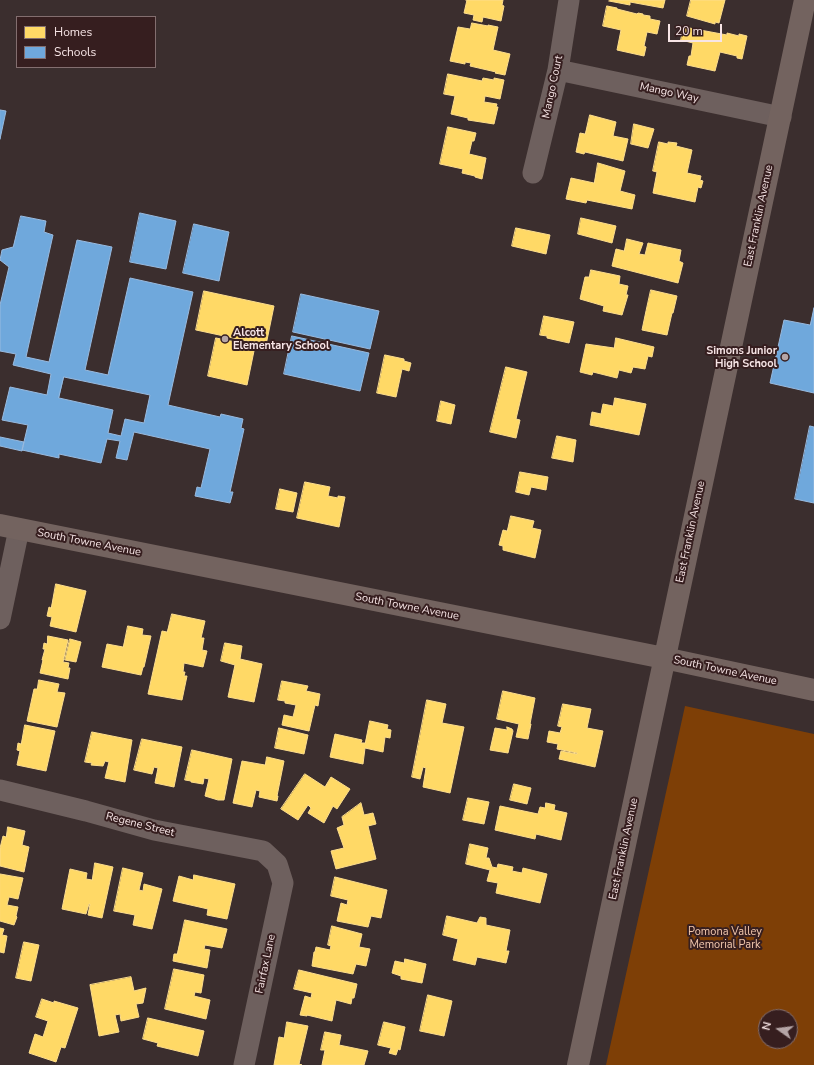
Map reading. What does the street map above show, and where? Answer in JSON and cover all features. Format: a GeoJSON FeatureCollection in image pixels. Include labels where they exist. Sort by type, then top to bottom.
{"type":"FeatureCollection","features":[{"type":"Feature","properties":{"kind":"street","name":"Mango Court"},"geometry":{"type":"LineString","coordinates":[[533,173],[558,70],[569,0]]}},
{"type":"Feature","properties":{"kind":"street","name":"East Franklin Avenue"},"geometry":{"type":"LineString","coordinates":[[578,1065],[805,0]]}},
{"type":"Feature","properties":{"kind":"street","name":"Mango Way"},"geometry":{"type":"LineString","coordinates":[[558,70],[780,117]]}},
{"type":"Feature","properties":{"kind":"street","name":"South Towne Avenue"},"geometry":{"type":"LineString","coordinates":[[9,527],[664,658],[814,690]]}},
{"type":"Feature","properties":{"kind":"street"},"geometry":{"type":"LineString","coordinates":[[0,619],[9,527]]}},
{"type":"Feature","properties":{"kind":"street","name":"Regene Street"},"geometry":{"type":"LineString","coordinates":[[0,790],[86,810],[154,830],[263,851],[277,864]]}},
{"type":"Feature","properties":{"kind":"street","name":"Fairfax Lane"},"geometry":{"type":"LineString","coordinates":[[244,1065],[283,883],[277,864]]}},
{"type":"Feature","properties":{"kind":"green space","name":"Pomona Valley Memorial Park"},"geometry":{"type":"Polygon","coordinates":[[[685,706],[814,734],[814,1065],[606,1065],[685,706]]]}},
{"type":"Feature","properties":{"kind":"building: Homes"},"geometry":{"type":"Polygon","coordinates":[[[467,0],[503,0],[502,5],[504,6],[501,21],[483,17],[482,22],[473,20],[474,15],[464,13],[467,0]]]}},
{"type":"Feature","properties":{"kind":"building: Homes"},"geometry":{"type":"Polygon","coordinates":[[[665,0],[663,8],[630,2],[630,5],[609,1],[665,0]]]}},
{"type":"Feature","properties":{"kind":"building: Homes"},"geometry":{"type":"Polygon","coordinates":[[[691,0],[725,0],[719,23],[715,22],[715,24],[687,16],[691,0]]]}},
{"type":"Feature","properties":{"kind":"building: Homes"},"geometry":{"type":"Polygon","coordinates":[[[607,6],[637,14],[643,14],[650,16],[650,19],[660,21],[657,34],[647,32],[644,46],[646,47],[644,56],[617,50],[621,30],[603,26],[607,6]]]}},
{"type":"Feature","properties":{"kind":"building: Homes"},"geometry":{"type":"Polygon","coordinates":[[[472,23],[498,27],[493,50],[510,54],[505,75],[470,66],[471,63],[465,62],[465,64],[450,61],[458,27],[470,29],[472,23]]]}},
{"type":"Feature","properties":{"kind":"building: Homes"},"geometry":{"type":"Polygon","coordinates":[[[684,27],[727,35],[727,33],[747,36],[742,59],[737,58],[737,56],[720,52],[715,71],[687,65],[689,56],[691,56],[693,43],[681,40],[684,27]]]}},
{"type":"Feature","properties":{"kind":"building: Homes"},"geometry":{"type":"Polygon","coordinates":[[[448,74],[482,81],[483,78],[504,80],[500,99],[485,96],[484,102],[497,104],[496,107],[498,107],[494,124],[468,120],[468,118],[451,114],[455,96],[444,94],[448,74]]]}},
{"type":"Feature","properties":{"kind":"building: Homes"},"geometry":{"type":"Polygon","coordinates":[[[590,115],[616,122],[613,136],[628,139],[623,161],[585,152],[584,154],[576,152],[580,133],[585,134],[590,115]]]}},
{"type":"Feature","properties":{"kind":"building: Homes"},"geometry":{"type":"Polygon","coordinates":[[[634,124],[654,129],[648,148],[631,144],[634,124]]]}},
{"type":"Feature","properties":{"kind":"building: Homes"},"geometry":{"type":"Polygon","coordinates":[[[448,127],[476,133],[474,141],[472,141],[469,154],[486,158],[482,179],[462,173],[463,169],[440,164],[448,127]]]}},
{"type":"Feature","properties":{"kind":"building: Homes"},"geometry":{"type":"Polygon","coordinates":[[[659,142],[668,144],[668,142],[677,143],[676,146],[692,150],[687,173],[701,176],[700,180],[703,181],[701,188],[698,187],[695,202],[653,193],[657,172],[653,171],[659,142]]]}},
{"type":"Feature","properties":{"kind":"building: Homes"},"geometry":{"type":"Polygon","coordinates":[[[598,163],[625,171],[620,191],[635,195],[632,209],[587,200],[586,203],[566,199],[571,178],[594,183],[598,163]]]}},
{"type":"Feature","properties":{"kind":"building: Homes"},"geometry":{"type":"Polygon","coordinates":[[[581,218],[616,226],[612,243],[578,234],[581,218]]]}},
{"type":"Feature","properties":{"kind":"building: Homes"},"geometry":{"type":"Polygon","coordinates":[[[516,228],[550,235],[546,254],[512,246],[516,228]]]}},
{"type":"Feature","properties":{"kind":"building: Homes"},"geometry":{"type":"Polygon","coordinates":[[[627,239],[643,243],[639,254],[645,255],[648,243],[681,250],[679,261],[683,263],[678,283],[612,266],[616,249],[624,251],[627,239]]]}},
{"type":"Feature","properties":{"kind":"building: Homes"},"geometry":{"type":"Polygon","coordinates":[[[591,270],[620,276],[619,284],[628,286],[626,295],[628,295],[622,315],[603,311],[604,306],[580,299],[585,277],[589,277],[591,270]]]}},
{"type":"Feature","properties":{"kind":"building: Homes"},"geometry":{"type":"Polygon","coordinates":[[[651,290],[677,296],[667,335],[642,330],[651,290]]]}},
{"type":"Feature","properties":{"kind":"building: Homes"},"geometry":{"type":"Polygon","coordinates":[[[204,291],[274,306],[266,345],[196,330],[204,291]]]}},
{"type":"Feature","properties":{"kind":"building: Homes"},"geometry":{"type":"Polygon","coordinates":[[[544,316],[574,322],[569,343],[540,335],[544,316]]]}},
{"type":"Feature","properties":{"kind":"building: Homes"},"geometry":{"type":"Polygon","coordinates":[[[216,338],[255,346],[247,385],[208,376],[216,338]]]}},
{"type":"Feature","properties":{"kind":"building: Homes"},"geometry":{"type":"Polygon","coordinates":[[[616,338],[654,347],[652,357],[648,356],[645,369],[633,367],[631,373],[619,370],[617,378],[593,372],[592,375],[580,372],[586,344],[614,348],[616,338]]]}},
{"type":"Feature","properties":{"kind":"building: Homes"},"geometry":{"type":"Polygon","coordinates":[[[385,355],[404,359],[404,361],[411,363],[409,371],[402,369],[396,397],[377,393],[385,355]]]}},
{"type":"Feature","properties":{"kind":"building: Homes"},"geometry":{"type":"Polygon","coordinates":[[[506,367],[527,372],[516,419],[520,420],[516,438],[490,432],[506,367]]]}},
{"type":"Feature","properties":{"kind":"building: Homes"},"geometry":{"type":"Polygon","coordinates":[[[615,398],[646,404],[639,435],[590,425],[592,412],[601,414],[603,404],[613,406],[615,398]]]}},
{"type":"Feature","properties":{"kind":"building: Homes"},"geometry":{"type":"Polygon","coordinates":[[[441,401],[455,405],[451,424],[437,421],[441,401]]]}},
{"type":"Feature","properties":{"kind":"building: Homes"},"geometry":{"type":"Polygon","coordinates":[[[557,436],[576,440],[573,462],[552,458],[557,436]]]}},
{"type":"Feature","properties":{"kind":"building: Homes"},"geometry":{"type":"Polygon","coordinates":[[[520,472],[548,477],[546,490],[531,487],[529,495],[516,492],[520,472]]]}},
{"type":"Feature","properties":{"kind":"building: Homes"},"geometry":{"type":"Polygon","coordinates":[[[305,482],[330,487],[328,496],[338,498],[338,496],[345,497],[339,527],[297,518],[305,482]]]}},
{"type":"Feature","properties":{"kind":"building: Homes"},"geometry":{"type":"Polygon","coordinates":[[[280,489],[297,493],[293,512],[276,509],[280,489]]]}},
{"type":"Feature","properties":{"kind":"building: Homes"},"geometry":{"type":"Polygon","coordinates":[[[511,516],[534,521],[532,528],[541,530],[535,558],[503,550],[503,546],[499,545],[503,530],[507,531],[511,516]]]}},
{"type":"Feature","properties":{"kind":"building: Homes"},"geometry":{"type":"Polygon","coordinates":[[[56,584],[86,591],[76,632],[50,626],[52,617],[47,616],[49,607],[51,608],[56,584]]]}},
{"type":"Feature","properties":{"kind":"building: Homes"},"geometry":{"type":"Polygon","coordinates":[[[172,614],[205,621],[201,638],[204,638],[202,650],[207,651],[203,667],[184,663],[183,672],[185,672],[184,676],[187,676],[182,700],[148,694],[162,631],[167,632],[172,614]]]}},
{"type":"Feature","properties":{"kind":"building: Homes"},"geometry":{"type":"Polygon","coordinates":[[[128,626],[143,629],[142,635],[151,636],[141,675],[102,667],[107,644],[123,647],[128,626]]]}},
{"type":"Feature","properties":{"kind":"building: Homes"},"geometry":{"type":"Polygon","coordinates":[[[48,636],[68,640],[63,662],[69,663],[68,668],[70,668],[68,679],[40,673],[45,649],[43,649],[44,643],[47,644],[48,636]]]}},
{"type":"Feature","properties":{"kind":"building: Homes"},"geometry":{"type":"Polygon","coordinates":[[[70,639],[81,642],[76,662],[65,660],[70,639]]]}},
{"type":"Feature","properties":{"kind":"building: Homes"},"geometry":{"type":"Polygon","coordinates":[[[225,643],[242,646],[240,659],[262,664],[254,702],[228,697],[235,665],[221,661],[225,643]]]}},
{"type":"Feature","properties":{"kind":"building: Homes"},"geometry":{"type":"Polygon","coordinates":[[[39,680],[59,684],[57,692],[65,693],[57,727],[27,721],[34,689],[37,689],[39,680]]]}},
{"type":"Feature","properties":{"kind":"building: Homes"},"geometry":{"type":"Polygon","coordinates":[[[282,681],[308,686],[306,691],[320,694],[318,706],[315,705],[309,731],[282,725],[284,715],[293,717],[296,705],[278,700],[282,681]]]}},
{"type":"Feature","properties":{"kind":"building: Homes"},"geometry":{"type":"Polygon","coordinates":[[[503,691],[535,698],[528,739],[516,737],[519,724],[497,719],[503,691]]]}},
{"type":"Feature","properties":{"kind":"building: Homes"},"geometry":{"type":"Polygon","coordinates":[[[427,700],[446,704],[442,723],[464,727],[450,793],[423,787],[426,768],[423,767],[420,779],[412,777],[427,700]]]}},
{"type":"Feature","properties":{"kind":"building: Homes"},"geometry":{"type":"Polygon","coordinates":[[[563,704],[591,709],[587,728],[603,731],[595,767],[559,759],[561,751],[577,753],[557,749],[558,744],[547,742],[549,731],[560,733],[562,727],[558,726],[563,704]]]}},
{"type":"Feature","properties":{"kind":"building: Homes"},"geometry":{"type":"Polygon","coordinates":[[[370,721],[388,725],[387,729],[391,730],[390,738],[385,737],[383,752],[365,748],[363,764],[330,757],[335,734],[362,740],[361,743],[365,743],[370,721]]]}},
{"type":"Feature","properties":{"kind":"building: Homes"},"geometry":{"type":"Polygon","coordinates":[[[25,725],[55,731],[46,771],[17,765],[20,751],[17,750],[18,743],[21,744],[25,725]]]}},
{"type":"Feature","properties":{"kind":"building: Homes"},"geometry":{"type":"Polygon","coordinates":[[[507,727],[513,731],[508,753],[490,750],[495,728],[507,730],[507,727]]]}},
{"type":"Feature","properties":{"kind":"building: Homes"},"geometry":{"type":"Polygon","coordinates":[[[279,728],[308,735],[304,754],[275,748],[279,728]]]}},
{"type":"Feature","properties":{"kind":"building: Homes"},"geometry":{"type":"Polygon","coordinates":[[[92,732],[132,740],[125,782],[105,778],[109,762],[105,761],[103,766],[91,765],[92,763],[85,762],[92,732]]]}},
{"type":"Feature","properties":{"kind":"building: Homes"},"geometry":{"type":"Polygon","coordinates":[[[142,739],[182,747],[174,787],[155,783],[158,768],[154,767],[152,774],[134,770],[142,739]]]}},
{"type":"Feature","properties":{"kind":"building: Homes"},"geometry":{"type":"Polygon","coordinates":[[[192,750],[232,759],[224,800],[218,800],[205,796],[209,779],[204,778],[203,784],[185,780],[192,750]]]}},
{"type":"Feature","properties":{"kind":"building: Homes"},"geometry":{"type":"Polygon","coordinates":[[[267,757],[284,761],[277,801],[259,797],[260,791],[256,790],[252,807],[233,803],[242,761],[265,765],[267,757]]]}},
{"type":"Feature","properties":{"kind":"building: Homes"},"geometry":{"type":"Polygon","coordinates":[[[305,774],[325,787],[331,777],[350,789],[337,809],[333,806],[324,823],[308,813],[311,808],[308,805],[298,820],[281,809],[305,774]]]}},
{"type":"Feature","properties":{"kind":"building: Homes"},"geometry":{"type":"Polygon","coordinates":[[[514,784],[531,788],[527,804],[510,800],[514,784]]]}},
{"type":"Feature","properties":{"kind":"building: Homes"},"geometry":{"type":"Polygon","coordinates":[[[468,798],[489,802],[484,824],[463,820],[468,798]]]}},
{"type":"Feature","properties":{"kind":"building: Homes"},"geometry":{"type":"Polygon","coordinates":[[[361,803],[364,815],[373,813],[376,824],[368,826],[376,859],[336,869],[331,851],[344,848],[337,828],[344,825],[342,817],[361,803]]]}},
{"type":"Feature","properties":{"kind":"building: Homes"},"geometry":{"type":"Polygon","coordinates":[[[546,803],[555,805],[554,810],[567,813],[561,840],[536,834],[535,839],[495,830],[500,806],[538,814],[540,807],[545,808],[546,803]]]}},
{"type":"Feature","properties":{"kind":"building: Homes"},"geometry":{"type":"Polygon","coordinates":[[[8,827],[25,831],[22,845],[29,847],[24,872],[0,866],[0,848],[3,836],[6,837],[8,827]]]}},
{"type":"Feature","properties":{"kind":"building: Homes"},"geometry":{"type":"Polygon","coordinates":[[[470,844],[488,848],[486,858],[489,858],[492,867],[497,868],[498,864],[513,867],[512,871],[522,873],[523,868],[547,874],[540,903],[496,893],[498,883],[487,881],[490,870],[466,864],[470,844]]]}},
{"type":"Feature","properties":{"kind":"building: Homes"},"geometry":{"type":"Polygon","coordinates":[[[95,863],[113,867],[102,918],[88,915],[90,904],[86,914],[62,909],[70,869],[87,873],[86,879],[92,880],[95,863]]]}},
{"type":"Feature","properties":{"kind":"building: Homes"},"geometry":{"type":"Polygon","coordinates":[[[123,868],[143,873],[139,890],[143,891],[144,884],[162,889],[152,929],[133,925],[135,915],[114,911],[123,868]]]}},
{"type":"Feature","properties":{"kind":"building: Homes"},"geometry":{"type":"Polygon","coordinates":[[[0,874],[23,878],[18,899],[9,897],[7,905],[18,907],[14,925],[0,921],[0,874]]]}},
{"type":"Feature","properties":{"kind":"building: Homes"},"geometry":{"type":"Polygon","coordinates":[[[194,875],[235,884],[227,919],[207,915],[208,909],[173,901],[179,876],[193,880],[194,875]]]}},
{"type":"Feature","properties":{"kind":"building: Homes"},"geometry":{"type":"Polygon","coordinates":[[[335,877],[387,890],[381,918],[371,916],[368,927],[337,921],[341,903],[347,905],[348,900],[331,896],[335,877]]]}},
{"type":"Feature","properties":{"kind":"building: Homes"},"geometry":{"type":"Polygon","coordinates":[[[447,916],[477,923],[480,917],[486,918],[486,925],[510,930],[506,951],[509,951],[506,963],[477,957],[475,965],[453,960],[458,939],[443,935],[447,916]]]}},
{"type":"Feature","properties":{"kind":"building: Homes"},"geometry":{"type":"Polygon","coordinates":[[[185,920],[227,929],[222,948],[205,945],[204,949],[210,950],[207,968],[173,961],[174,954],[177,954],[185,920]]]}},
{"type":"Feature","properties":{"kind":"building: Homes"},"geometry":{"type":"Polygon","coordinates":[[[332,926],[362,934],[359,947],[370,949],[366,966],[356,964],[353,974],[312,966],[316,947],[330,950],[331,946],[328,945],[332,926]]]}},
{"type":"Feature","properties":{"kind":"building: Homes"},"geometry":{"type":"Polygon","coordinates":[[[0,928],[4,929],[2,935],[7,936],[4,953],[0,952],[0,928]]]}},
{"type":"Feature","properties":{"kind":"building: Homes"},"geometry":{"type":"Polygon","coordinates":[[[24,942],[39,945],[31,981],[16,978],[24,942]]]}},
{"type":"Feature","properties":{"kind":"building: Homes"},"geometry":{"type":"Polygon","coordinates":[[[405,959],[426,964],[422,983],[401,979],[401,976],[392,973],[395,961],[404,963],[405,959]]]}},
{"type":"Feature","properties":{"kind":"building: Homes"},"geometry":{"type":"Polygon","coordinates":[[[174,969],[204,975],[201,993],[195,992],[194,996],[210,1000],[206,1019],[165,1009],[174,969]]]}},
{"type":"Feature","properties":{"kind":"building: Homes"},"geometry":{"type":"Polygon","coordinates":[[[299,970],[357,984],[351,1004],[336,1000],[332,1021],[307,1015],[300,1015],[305,996],[311,998],[312,993],[294,989],[299,970]]]}},
{"type":"Feature","properties":{"kind":"building: Homes"},"geometry":{"type":"Polygon","coordinates":[[[131,977],[134,991],[146,988],[143,1003],[136,1004],[139,1017],[121,1021],[120,1014],[115,1015],[119,1032],[99,1036],[90,985],[131,977]]]}},
{"type":"Feature","properties":{"kind":"building: Homes"},"geometry":{"type":"Polygon","coordinates":[[[428,995],[452,1001],[444,1036],[420,1031],[428,995]]]}},
{"type":"Feature","properties":{"kind":"building: Homes"},"geometry":{"type":"Polygon","coordinates":[[[42,999],[78,1008],[65,1048],[61,1047],[56,1062],[29,1053],[35,1034],[43,1037],[48,1021],[36,1017],[42,999]]]}},
{"type":"Feature","properties":{"kind":"building: Homes"},"geometry":{"type":"Polygon","coordinates":[[[148,1018],[204,1031],[198,1056],[157,1046],[158,1043],[143,1039],[148,1018]]]}},
{"type":"Feature","properties":{"kind":"building: Homes"},"geometry":{"type":"Polygon","coordinates":[[[287,1022],[308,1026],[299,1064],[302,1065],[274,1065],[279,1037],[284,1038],[287,1022]]]}},
{"type":"Feature","properties":{"kind":"building: Homes"},"geometry":{"type":"Polygon","coordinates":[[[384,1022],[405,1027],[400,1050],[398,1049],[396,1055],[389,1053],[391,1048],[378,1045],[384,1022]]]}},
{"type":"Feature","properties":{"kind":"building: Homes"},"geometry":{"type":"Polygon","coordinates":[[[325,1032],[341,1035],[339,1045],[368,1051],[364,1065],[322,1065],[325,1050],[321,1050],[325,1032]]]}},
{"type":"Feature","properties":{"kind":"building: Schools"},"geometry":{"type":"Polygon","coordinates":[[[0,110],[6,111],[0,139],[0,110]]]}},
{"type":"Feature","properties":{"kind":"building: Schools"},"geometry":{"type":"Polygon","coordinates":[[[140,213],[176,221],[166,269],[130,262],[140,213]]]}},
{"type":"Feature","properties":{"kind":"building: Schools"},"geometry":{"type":"Polygon","coordinates":[[[21,216],[46,221],[44,232],[53,235],[26,357],[49,362],[77,240],[112,247],[85,370],[108,375],[130,278],[193,292],[168,405],[220,417],[221,414],[243,419],[241,428],[244,429],[230,492],[233,492],[230,503],[195,496],[197,487],[201,488],[210,449],[134,432],[127,460],[116,458],[120,441],[107,439],[101,463],[59,454],[59,458],[22,450],[28,425],[2,420],[10,387],[47,395],[51,374],[13,365],[16,354],[0,351],[0,305],[9,267],[0,260],[2,250],[13,247],[21,216]],[[64,377],[59,398],[113,410],[108,433],[121,436],[125,419],[144,423],[150,395],[64,377]]]}},
{"type":"Feature","properties":{"kind":"building: Schools"},"geometry":{"type":"Polygon","coordinates":[[[194,224],[229,232],[219,281],[183,273],[194,224]]]}},
{"type":"Feature","properties":{"kind":"building: Schools"},"geometry":{"type":"Polygon","coordinates":[[[301,294],[379,311],[370,349],[293,332],[301,294]]]}},
{"type":"Feature","properties":{"kind":"building: Schools"},"geometry":{"type":"Polygon","coordinates":[[[814,308],[814,393],[770,383],[784,320],[810,325],[814,308]]]}},
{"type":"Feature","properties":{"kind":"building: Schools"},"geometry":{"type":"Polygon","coordinates":[[[292,336],[369,353],[360,391],[284,374],[292,336]]]}},
{"type":"Feature","properties":{"kind":"building: Schools"},"geometry":{"type":"Polygon","coordinates":[[[810,426],[814,427],[814,503],[795,499],[810,426]]]}},
{"type":"Feature","properties":{"kind":"building: Schools"},"geometry":{"type":"Polygon","coordinates":[[[0,437],[24,442],[22,451],[0,446],[0,437]]]}},
{"type":"Feature","properties":{"kind":"place","name":"Alcott Elementary School"},"geometry":{"type":"Point","coordinates":[225,339]}},
{"type":"Feature","properties":{"kind":"place","name":"Simons Junior High School"},"geometry":{"type":"Point","coordinates":[785,357]}}]}
